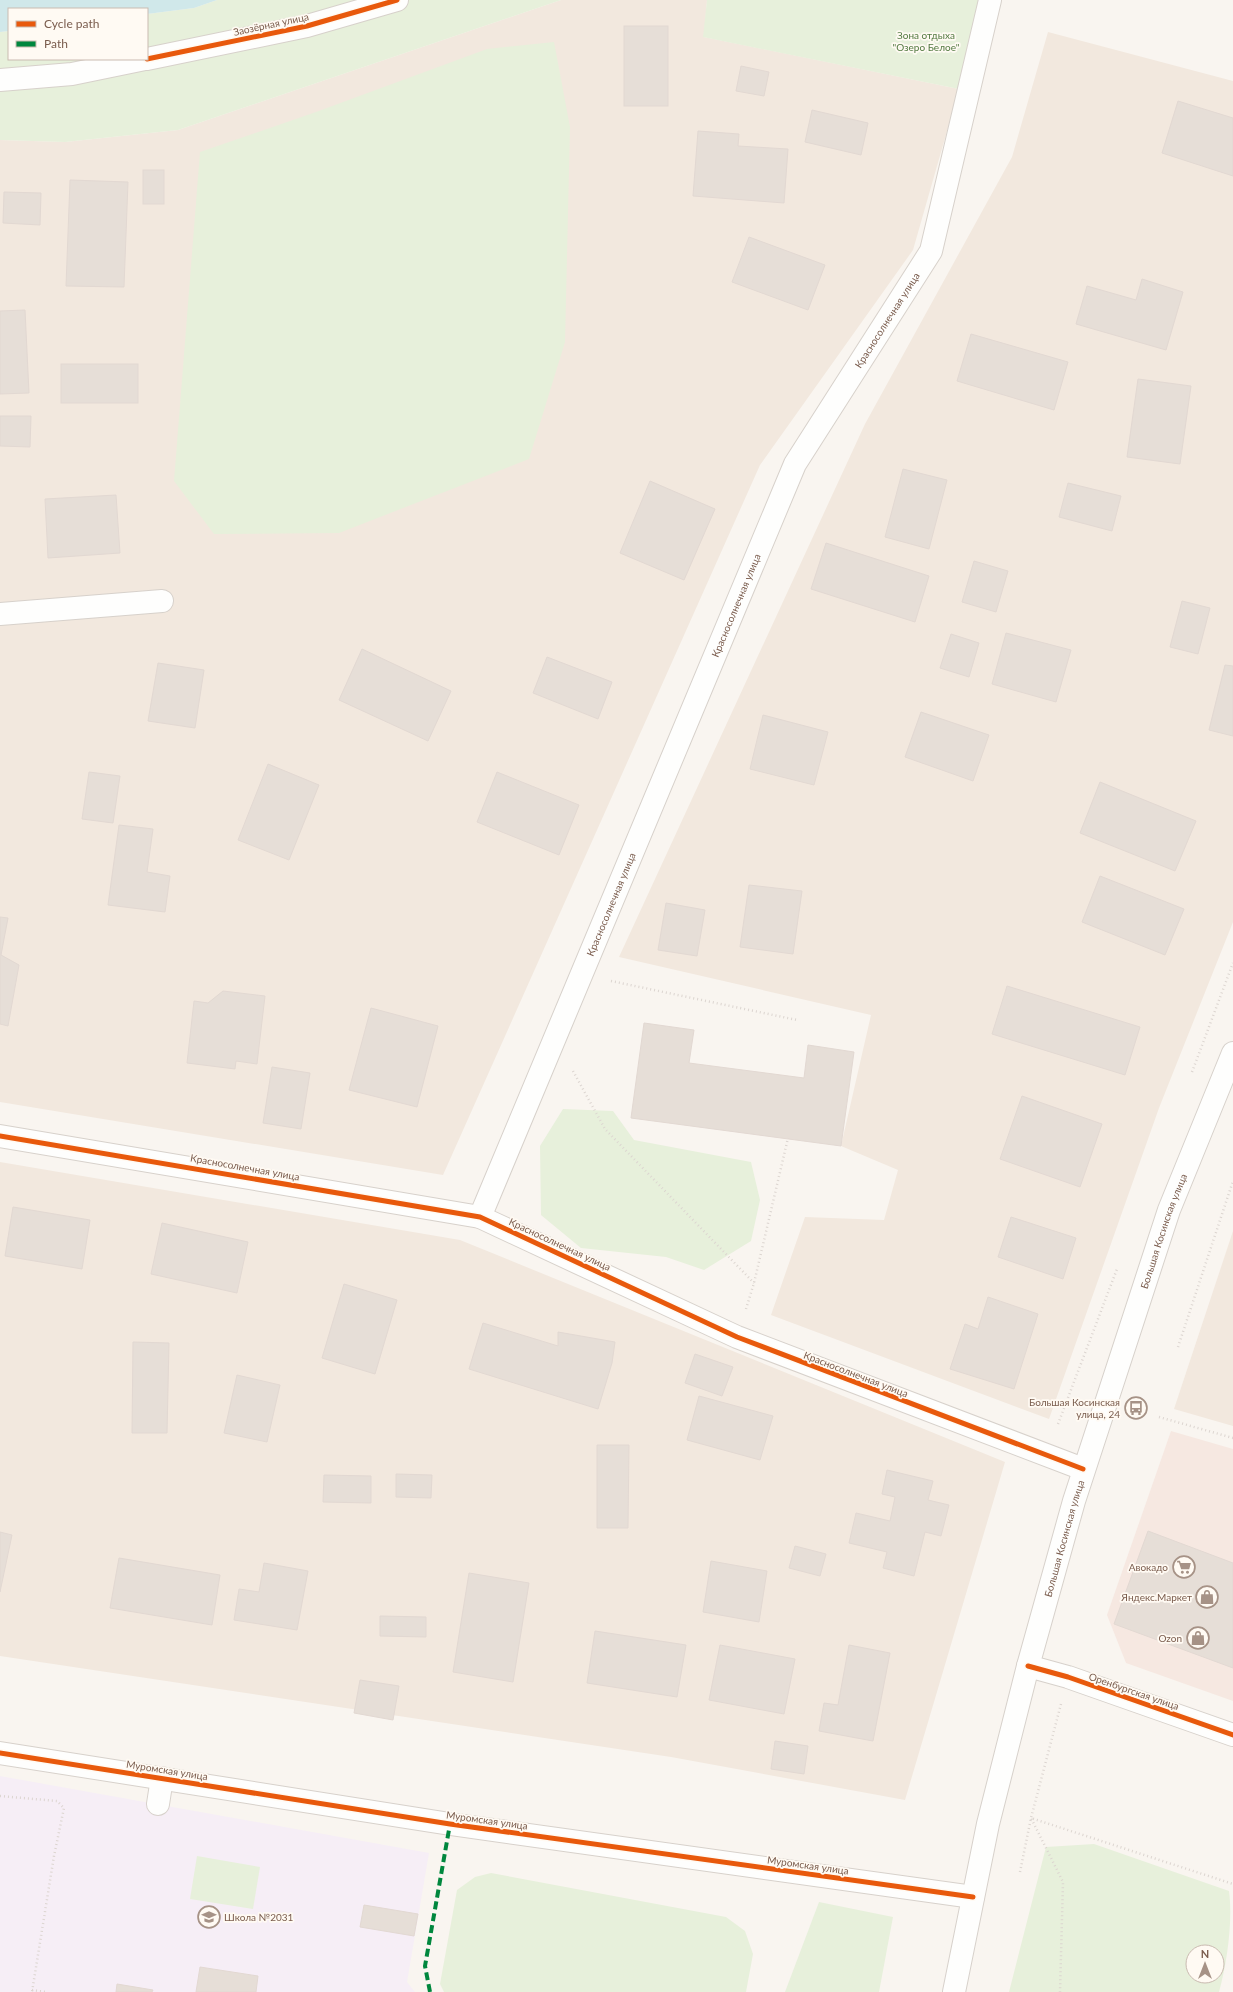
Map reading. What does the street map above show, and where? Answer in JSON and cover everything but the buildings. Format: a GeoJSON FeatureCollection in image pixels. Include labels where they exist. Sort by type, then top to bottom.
{"type":"FeatureCollection","features":[{"type":"Feature","properties":{"kind":"street","name":"Заозёрная улица"},"geometry":{"type":"LineString","coordinates":[[148,59],[307,26],[397,0]]}},
{"type":"Feature","properties":{"kind":"street","name":"Красносолнечная улица"},"geometry":{"type":"LineString","coordinates":[[480,1217],[795,464],[931,251],[990,0]]}},
{"type":"Feature","properties":{"kind":"street","name":"Заозёрная улица"},"geometry":{"type":"LineString","coordinates":[[0,80],[72,74],[141,60]]}},
{"type":"Feature","properties":{"kind":"street"},"geometry":{"type":"LineString","coordinates":[[0,614],[162,601]]}},
{"type":"Feature","properties":{"kind":"street","name":"Большая Косинская улица"},"geometry":{"type":"LineString","coordinates":[[954,1992],[972,1897],[990,1817],[1028,1666],[1083,1469],[1169,1210],[1233,1053]]}},
{"type":"Feature","properties":{"kind":"street","name":"Красносолнечная улица"},"geometry":{"type":"LineString","coordinates":[[0,1136],[480,1217],[737,1337],[1083,1469]]}},
{"type":"Feature","properties":{"kind":"street","name":"Оренбургская улица"},"geometry":{"type":"LineString","coordinates":[[1028,1666],[1068,1677],[1233,1735]]}},
{"type":"Feature","properties":{"kind":"street","name":"Муромская улица"},"geometry":{"type":"LineString","coordinates":[[0,1752],[450,1824],[972,1897]]}},
{"type":"Feature","properties":{"kind":"street"},"geometry":{"type":"LineString","coordinates":[[158,1804],[162,1778]]}},
{"type":"Feature","properties":{"kind":"path"},"geometry":{"type":"LineString","coordinates":[[581,974],[797,1020]]}},
{"type":"Feature","properties":{"kind":"path"},"geometry":{"type":"LineString","coordinates":[[555,1037],[604,1129],[754,1283]]}},
{"type":"Feature","properties":{"kind":"path"},"geometry":{"type":"LineString","coordinates":[[737,1337],[754,1283],[788,1138]]}},
{"type":"Feature","properties":{"kind":"path"},"geometry":{"type":"LineString","coordinates":[[1178,1347],[1233,1180]]}},
{"type":"Feature","properties":{"kind":"path"},"geometry":{"type":"LineString","coordinates":[[1160,1417],[1233,1438]]}},
{"type":"Feature","properties":{"kind":"path"},"geometry":{"type":"LineString","coordinates":[[1020,1872],[1031,1818],[1062,1702]]}},
{"type":"Feature","properties":{"kind":"path"},"geometry":{"type":"LineString","coordinates":[[0,1796],[57,1801],[64,1808],[54,1856],[32,1991],[46,1992]]}},
{"type":"Feature","properties":{"kind":"path"},"geometry":{"type":"LineString","coordinates":[[1031,1818],[1233,1884]]}},
{"type":"Feature","properties":{"kind":"path"},"geometry":{"type":"LineString","coordinates":[[1031,1818],[1064,1882],[1060,1992]]}},
{"type":"Feature","properties":{"kind":"shaded area"},"geometry":{"type":"Polygon","coordinates":[[[561,0],[707,0],[704,37],[959,89],[913,250],[760,465],[443,1175],[0,1102],[0,140],[65,142],[178,130],[561,0]]]}},
{"type":"Feature","properties":{"kind":"shaded area"},"geometry":{"type":"Polygon","coordinates":[[[1048,32],[1233,81],[1233,922],[1159,1108],[1049,1419],[771,1315],[805,1217],[884,1220],[898,1170],[841,1146],[871,1015],[619,957],[865,424],[1012,157],[1048,32]]]}},
{"type":"Feature","properties":{"kind":"shaded area"},"geometry":{"type":"Polygon","coordinates":[[[0,1162],[460,1240],[1005,1462],[905,1800],[671,1757],[0,1656],[0,1162]]]}},
{"type":"Feature","properties":{"kind":"shaded area"},"geometry":{"type":"Polygon","coordinates":[[[1233,1231],[1233,1426],[1174,1409],[1233,1231]]]}},
{"type":"Feature","properties":{"kind":"shaded area"},"geometry":{"type":"Polygon","coordinates":[[[1171,1431],[1233,1449],[1233,1701],[1126,1663],[1107,1615],[1171,1431]]]}},
{"type":"Feature","properties":{"kind":"shaded area","name":"Школа №2031"},"geometry":{"type":"Polygon","coordinates":[[[0,1776],[429,1853],[407,1982],[415,1992],[0,1992],[0,1776]]]}},
{"type":"Feature","properties":{"kind":"green space"},"geometry":{"type":"Polygon","coordinates":[[[217,0],[561,0],[178,130],[65,142],[0,140],[0,32],[8,31],[8,60],[148,60],[148,14],[194,8],[217,0]]]}},
{"type":"Feature","properties":{"kind":"green space","name":"Зона отдыха \"Озеро Белое\""},"geometry":{"type":"Polygon","coordinates":[[[707,0],[980,0],[959,89],[703,37],[707,0]]]}},
{"type":"Feature","properties":{"kind":"green space"},"geometry":{"type":"Polygon","coordinates":[[[554,42],[570,127],[565,342],[529,459],[339,533],[214,534],[174,481],[200,152],[316,112],[487,49],[554,42]]]}},
{"type":"Feature","properties":{"kind":"green space"},"geometry":{"type":"Polygon","coordinates":[[[563,1109],[613,1111],[634,1140],[751,1162],[760,1200],[751,1241],[704,1270],[666,1257],[581,1248],[541,1215],[540,1146],[563,1109]]]}},
{"type":"Feature","properties":{"kind":"green space"},"geometry":{"type":"Polygon","coordinates":[[[1094,1844],[1229,1891],[1230,1928],[1225,1962],[1225,1944],[1185,1944],[1185,1984],[1221,1984],[1219,1992],[1009,1992],[1046,1847],[1094,1844]]]}},
{"type":"Feature","properties":{"kind":"green space"},"geometry":{"type":"Polygon","coordinates":[[[197,1856],[260,1867],[253,1909],[190,1899],[197,1856]]]}},
{"type":"Feature","properties":{"kind":"green space"},"geometry":{"type":"Polygon","coordinates":[[[491,1873],[726,1917],[745,1931],[753,1954],[746,1992],[444,1992],[440,1984],[457,1890],[475,1877],[491,1873]]]}},
{"type":"Feature","properties":{"kind":"green space"},"geometry":{"type":"Polygon","coordinates":[[[819,1902],[893,1917],[879,1992],[785,1992],[819,1902]]]}},
{"type":"Feature","properties":{"kind":"water"},"geometry":{"type":"Polygon","coordinates":[[[0,0],[217,0],[194,8],[148,14],[148,8],[8,8],[8,31],[0,32],[0,0]]]}},
{"type":"Feature","properties":{"kind":"marked path"},"geometry":{"type":"LineString","coordinates":[[430,1992],[425,1966],[450,1824]]}},
{"type":"Feature","properties":{"kind":"cycle path"},"geometry":{"type":"LineString","coordinates":[[148,59],[307,26],[397,0]]}},
{"type":"Feature","properties":{"kind":"cycle path"},"geometry":{"type":"LineString","coordinates":[[0,1136],[480,1217],[737,1337],[1083,1469]]}},
{"type":"Feature","properties":{"kind":"cycle path"},"geometry":{"type":"LineString","coordinates":[[1028,1666],[1068,1677],[1233,1735]]}},
{"type":"Feature","properties":{"kind":"cycle path"},"geometry":{"type":"LineString","coordinates":[[0,1753],[450,1824],[973,1897]]}},
{"type":"Feature","properties":{"kind":"place","name":"Большая Косинская улица, 24"},"geometry":{"type":"Point","coordinates":[1136,1408]}},
{"type":"Feature","properties":{"kind":"place","name":"Авокадо"},"geometry":{"type":"Point","coordinates":[1184,1567]}},
{"type":"Feature","properties":{"kind":"place","name":"Яндекс.Маркет"},"geometry":{"type":"Point","coordinates":[1207,1597]}},
{"type":"Feature","properties":{"kind":"place","name":"Ozon"},"geometry":{"type":"Point","coordinates":[1198,1638]}},
{"type":"Feature","properties":{"kind":"place","name":"Школа №2031"},"geometry":{"type":"Point","coordinates":[209,1917]}}]}
